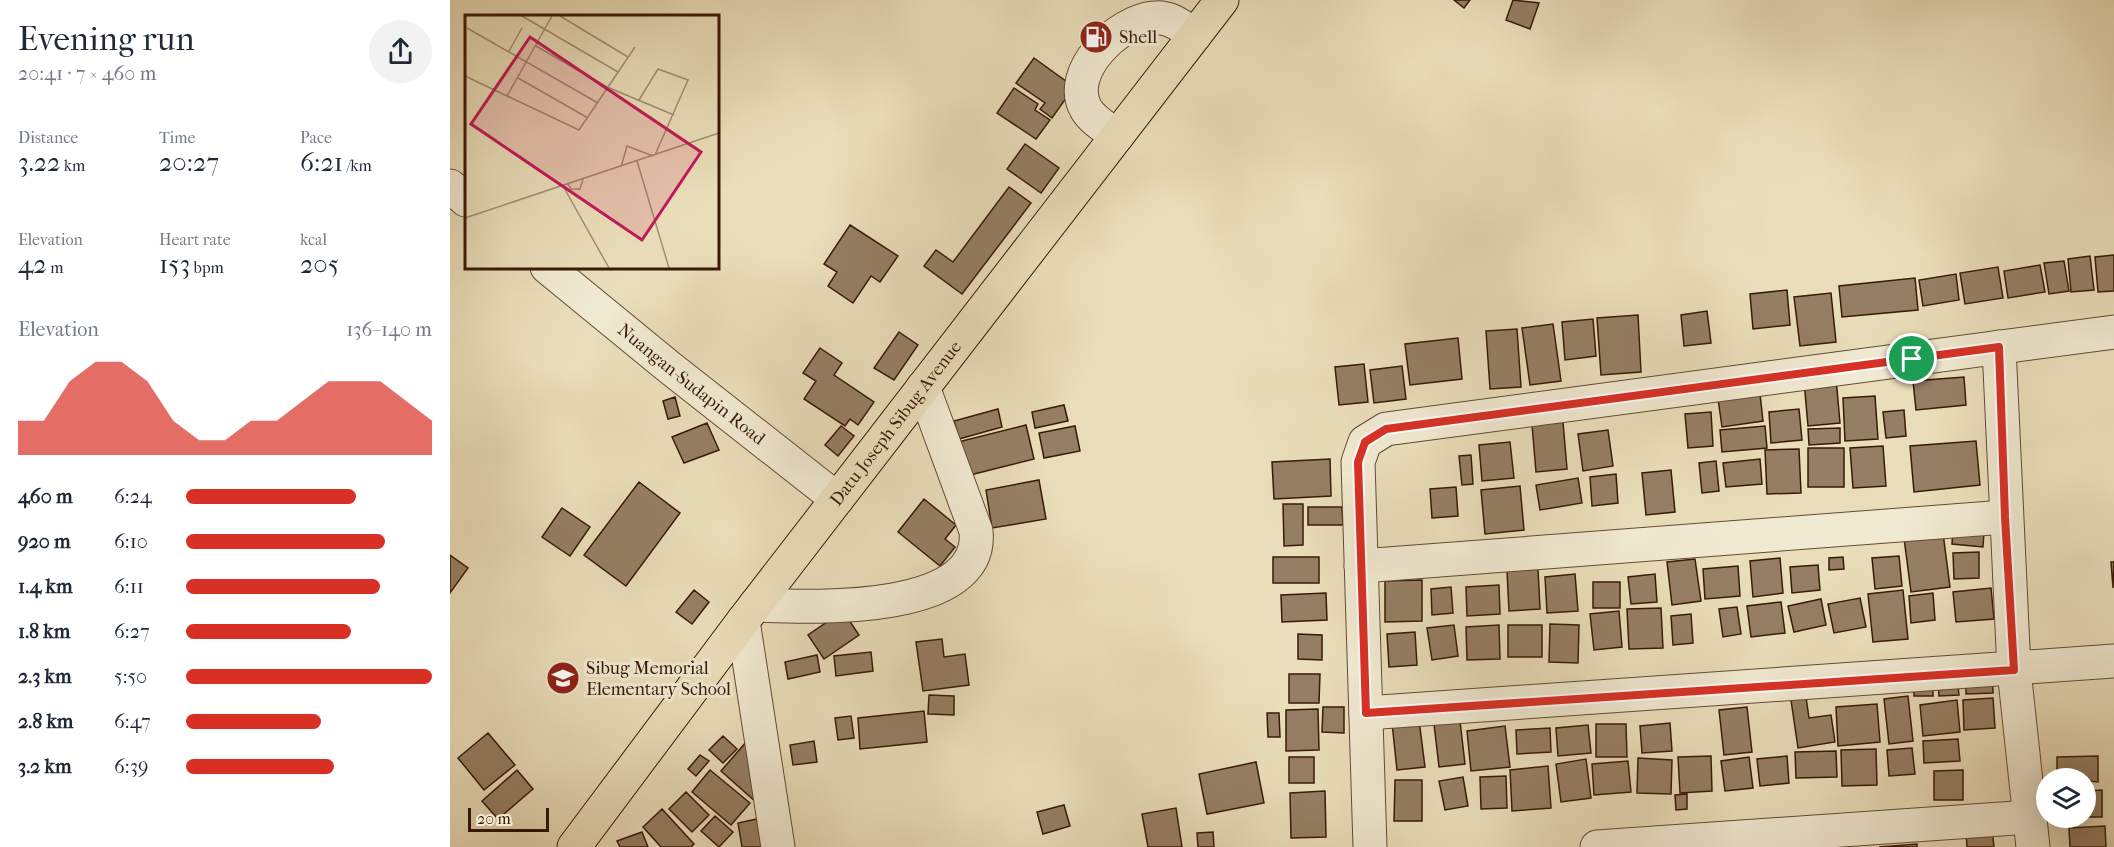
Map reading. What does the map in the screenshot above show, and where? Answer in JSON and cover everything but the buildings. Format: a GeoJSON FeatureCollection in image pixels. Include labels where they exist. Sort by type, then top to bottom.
{"type":"FeatureCollection","features":[{"type":"Feature","properties":{"kind":"main road","name":"Datu Joseph Sibug Avenue"},"geometry":{"type":"LineString","coordinates":[[574,847],[749,613],[1221,0]]}},
{"type":"Feature","properties":{"kind":"street"},"geometry":{"type":"LineString","coordinates":[[1117,136],[1095,120],[1086,109],[1081,94],[1082,78],[1093,59],[1113,37],[1132,24],[1154,18],[1172,20],[1195,35]]}},
{"type":"Feature","properties":{"kind":"street"},"geometry":{"type":"LineString","coordinates":[[450,186],[465,199]]}},
{"type":"Feature","properties":{"kind":"street","name":"Nuangan-Sudapin Road"},"geometry":{"type":"LineString","coordinates":[[548,268],[837,498]]}},
{"type":"Feature","properties":{"kind":"street"},"geometry":{"type":"LineString","coordinates":[[1370,847],[1358,462],[1365,442],[1386,429],[2114,332]]}},
{"type":"Feature","properties":{"kind":"street"},"geometry":{"type":"LineString","coordinates":[[1597,847],[2032,832],[2014,670],[2005,517],[1999,347]]}},
{"type":"Feature","properties":{"kind":"street"},"geometry":{"type":"LineString","coordinates":[[778,847],[749,613],[877,603],[932,590],[959,574],[974,559],[978,547],[976,531],[923,387]]}},
{"type":"Feature","properties":{"kind":"street"},"geometry":{"type":"LineString","coordinates":[[1361,566],[2005,517]]}},
{"type":"Feature","properties":{"kind":"street"},"geometry":{"type":"LineString","coordinates":[[1366,713],[2014,670],[2114,661]]}},
{"type":"Feature","properties":{"kind":"place","name":"Shell"},"geometry":{"type":"Point","coordinates":[1096,37]}},
{"type":"Feature","properties":{"kind":"place","name":"Sibug Memorial Elementary School"},"geometry":{"type":"Point","coordinates":[563,678]}},
{"type":"Feature","properties":{"kind":"route"},"geometry":{"type":"LineString","coordinates":[[1999,347],[2005,517],[2014,670],[1366,713],[1358,462],[1365,442],[1386,429],[1912,359],[1999,347]]}}]}
